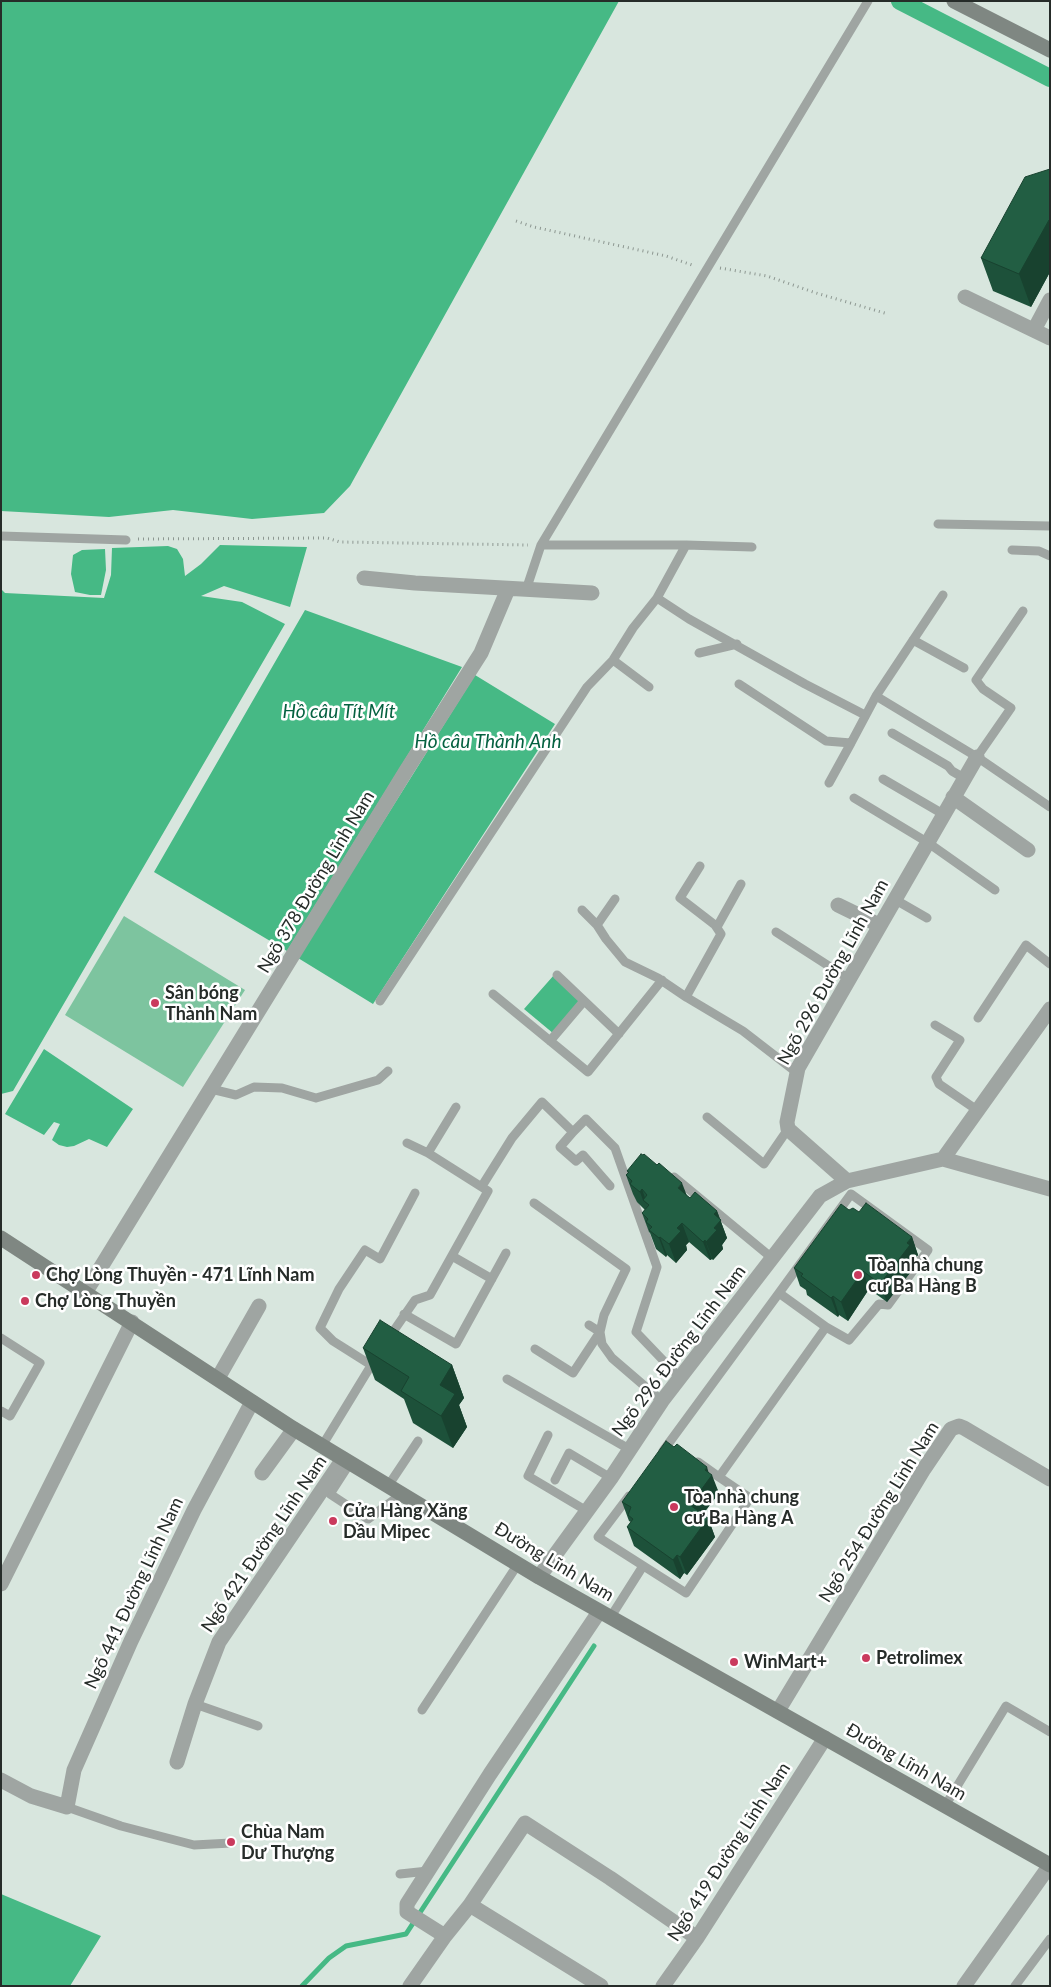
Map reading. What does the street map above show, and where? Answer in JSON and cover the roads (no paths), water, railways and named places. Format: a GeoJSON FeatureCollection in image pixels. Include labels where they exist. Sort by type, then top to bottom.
{"type":"FeatureCollection","features":[{"type":"Feature","properties":{"kind":"main road"},"geometry":{"type":"LineString","coordinates":[[954,1],[1049,47]]}},
{"type":"Feature","properties":{"kind":"main road","name":"Đường Lĩnh Nam"},"geometry":{"type":"LineString","coordinates":[[1,1238],[294,1429],[539,1577],[1050,1865]]}},
{"type":"Feature","properties":{"kind":"street"},"geometry":{"type":"LineString","coordinates":[[965,297],[1050,338]]}},
{"type":"Feature","properties":{"kind":"street"},"geometry":{"type":"LineString","coordinates":[[1034,330],[1050,300]]}},
{"type":"Feature","properties":{"kind":"street"},"geometry":{"type":"LineString","coordinates":[[364,578],[415,583],[592,593]]}},
{"type":"Feature","properties":{"kind":"street","name":"Ngõ 378 Đường Lĩnh Nam"},"geometry":{"type":"LineString","coordinates":[[85,1294],[480,653],[508,589]]}},
{"type":"Feature","properties":{"kind":"street","name":"Ngõ 296 Đường Lĩnh Nam"},"geometry":{"type":"LineString","coordinates":[[788,1129],[787,1122],[796,1072],[944,814],[953,797],[958,775],[977,757]]}},
{"type":"Feature","properties":{"kind":"street"},"geometry":{"type":"LineString","coordinates":[[953,797],[1028,850]]}},
{"type":"Feature","properties":{"kind":"street"},"geometry":{"type":"LineString","coordinates":[[838,905],[879,925]]}},
{"type":"Feature","properties":{"kind":"street"},"geometry":{"type":"LineString","coordinates":[[1050,1009],[943,1159],[1050,1189]]}},
{"type":"Feature","properties":{"kind":"street"},"geometry":{"type":"LineString","coordinates":[[788,1129],[847,1181]]}},
{"type":"Feature","properties":{"kind":"street","name":"Ngõ 296 Đường Lĩnh Nam"},"geometry":{"type":"LineString","coordinates":[[539,1577],[611,1478],[662,1401],[820,1196],[847,1181],[943,1159]]}},
{"type":"Feature","properties":{"kind":"street"},"geometry":{"type":"LineString","coordinates":[[218,1378],[258,1306]]}},
{"type":"Feature","properties":{"kind":"street"},"geometry":{"type":"LineString","coordinates":[[1,1584],[132,1322]]}},
{"type":"Feature","properties":{"kind":"street","name":"Ngõ 441 Đường Lĩnh Nam"},"geometry":{"type":"LineString","coordinates":[[67,1807],[74,1770],[130,1641],[194,1510],[252,1402]]}},
{"type":"Feature","properties":{"kind":"street","name":"Ngõ 254 Đường Lĩnh Nam"},"geometry":{"type":"LineString","coordinates":[[778,1711],[924,1469],[951,1429],[959,1426],[964,1428],[1050,1479]]}},
{"type":"Feature","properties":{"kind":"street"},"geometry":{"type":"LineString","coordinates":[[262,1473],[294,1429]]}},
{"type":"Feature","properties":{"kind":"street","name":"Ngõ 421 Đường Lĩnh Nam"},"geometry":{"type":"LineString","coordinates":[[177,1762],[195,1704],[219,1642],[346,1461]]}},
{"type":"Feature","properties":{"kind":"street"},"geometry":{"type":"LineString","coordinates":[[444,1936],[407,1912],[407,1904],[490,1774],[605,1615]]}},
{"type":"Feature","properties":{"kind":"street","name":"Ngõ 419 Đường Lĩnh Nam"},"geometry":{"type":"LineString","coordinates":[[663,1986],[697,1938],[825,1738]]}},
{"type":"Feature","properties":{"kind":"street"},"geometry":{"type":"LineString","coordinates":[[1,1780],[32,1796],[67,1807]]}},
{"type":"Feature","properties":{"kind":"street"},"geometry":{"type":"LineString","coordinates":[[410,1986],[444,1936],[470,1905],[525,1823],[610,1878],[697,1938]]}},
{"type":"Feature","properties":{"kind":"street"},"geometry":{"type":"LineString","coordinates":[[964,1986],[1050,1865]]}},
{"type":"Feature","properties":{"kind":"street"},"geometry":{"type":"LineString","coordinates":[[470,1905],[601,1986]]}},
{"type":"Feature","properties":{"kind":"lane"},"geometry":{"type":"LineString","coordinates":[[526,590],[542,545],[868,2]]}},
{"type":"Feature","properties":{"kind":"lane"},"geometry":{"type":"LineString","coordinates":[[938,524],[1050,526]]}},
{"type":"Feature","properties":{"kind":"lane"},"geometry":{"type":"LineString","coordinates":[[1,536],[126,540]]}},
{"type":"Feature","properties":{"kind":"lane"},"geometry":{"type":"LineString","coordinates":[[542,545],[752,547]]}},
{"type":"Feature","properties":{"kind":"lane"},"geometry":{"type":"LineString","coordinates":[[380,1001],[587,687],[613,660],[633,628],[657,598],[686,545]]}},
{"type":"Feature","properties":{"kind":"lane"},"geometry":{"type":"LineString","coordinates":[[1012,550],[1039,552],[1050,556]]}},
{"type":"Feature","properties":{"kind":"lane"},"geometry":{"type":"LineString","coordinates":[[829,783],[876,696],[943,595]]}},
{"type":"Feature","properties":{"kind":"lane"},"geometry":{"type":"LineString","coordinates":[[657,598],[689,619],[737,644],[805,684],[865,715]]}},
{"type":"Feature","properties":{"kind":"lane","name":"Ngõ 296 Đường Lĩnh Nam"},"geometry":{"type":"LineString","coordinates":[[977,757],[1011,708],[983,689],[976,680],[1023,612]]}},
{"type":"Feature","properties":{"kind":"lane"},"geometry":{"type":"LineString","coordinates":[[913,640],[964,668]]}},
{"type":"Feature","properties":{"kind":"lane"},"geometry":{"type":"LineString","coordinates":[[699,653],[737,644]]}},
{"type":"Feature","properties":{"kind":"lane"},"geometry":{"type":"LineString","coordinates":[[613,660],[649,686]]}},
{"type":"Feature","properties":{"kind":"lane"},"geometry":{"type":"LineString","coordinates":[[739,684],[826,741],[851,743]]}},
{"type":"Feature","properties":{"kind":"lane"},"geometry":{"type":"LineString","coordinates":[[876,696],[977,757],[1050,807]]}},
{"type":"Feature","properties":{"kind":"lane"},"geometry":{"type":"LineString","coordinates":[[891,736],[947,771],[958,775]]}},
{"type":"Feature","properties":{"kind":"lane"},"geometry":{"type":"LineString","coordinates":[[883,780],[944,814]]}},
{"type":"Feature","properties":{"kind":"lane"},"geometry":{"type":"LineString","coordinates":[[854,798],[927,842],[995,890]]}},
{"type":"Feature","properties":{"kind":"lane"},"geometry":{"type":"LineString","coordinates":[[686,997],[721,934],[717,928],[680,898],[700,866]]}},
{"type":"Feature","properties":{"kind":"lane"},"geometry":{"type":"LineString","coordinates":[[717,928],[741,884]]}},
{"type":"Feature","properties":{"kind":"lane"},"geometry":{"type":"LineString","coordinates":[[596,925],[615,899]]}},
{"type":"Feature","properties":{"kind":"lane"},"geometry":{"type":"LineString","coordinates":[[894,899],[927,918]]}},
{"type":"Feature","properties":{"kind":"lane"},"geometry":{"type":"LineString","coordinates":[[582,910],[626,962],[662,980],[686,997],[743,1031],[796,1072]]}},
{"type":"Feature","properties":{"kind":"lane"},"geometry":{"type":"LineString","coordinates":[[776,932],[848,979]]}},
{"type":"Feature","properties":{"kind":"lane"},"geometry":{"type":"LineString","coordinates":[[978,1018],[1026,944],[1050,964]]}},
{"type":"Feature","properties":{"kind":"lane"},"geometry":{"type":"LineString","coordinates":[[557,975],[619,1034]]}},
{"type":"Feature","properties":{"kind":"lane"},"geometry":{"type":"LineString","coordinates":[[493,994],[588,1072],[662,980]]}},
{"type":"Feature","properties":{"kind":"lane"},"geometry":{"type":"LineString","coordinates":[[550,1041],[584,1002]]}},
{"type":"Feature","properties":{"kind":"lane"},"geometry":{"type":"LineString","coordinates":[[935,1025],[960,1040],[936,1077],[939,1084],[977,1110]]}},
{"type":"Feature","properties":{"kind":"lane"},"geometry":{"type":"LineString","coordinates":[[211,1089],[236,1095],[254,1087],[282,1088],[316,1098],[378,1080],[388,1071]]}},
{"type":"Feature","properties":{"kind":"lane"},"geometry":{"type":"LineString","coordinates":[[482,1186],[512,1138],[542,1102],[573,1132]]}},
{"type":"Feature","properties":{"kind":"lane"},"geometry":{"type":"LineString","coordinates":[[428,1153],[456,1107]]}},
{"type":"Feature","properties":{"kind":"lane"},"geometry":{"type":"LineString","coordinates":[[708,1117],[764,1164],[788,1129]]}},
{"type":"Feature","properties":{"kind":"lane"},"geometry":{"type":"LineString","coordinates":[[610,1186],[583,1155],[576,1161],[560,1147],[586,1119],[616,1148],[657,1267],[636,1332],[680,1378]]}},
{"type":"Feature","properties":{"kind":"lane"},"geometry":{"type":"LineString","coordinates":[[322,1446],[404,1314],[415,1300],[430,1295],[488,1190],[428,1153],[407,1143]]}},
{"type":"Feature","properties":{"kind":"lane"},"geometry":{"type":"LineString","coordinates":[[671,1174],[772,1258]]}},
{"type":"Feature","properties":{"kind":"lane"},"geometry":{"type":"LineString","coordinates":[[371,1365],[333,1342],[320,1328],[339,1289],[365,1250],[380,1259],[415,1193]]}},
{"type":"Feature","properties":{"kind":"lane"},"geometry":{"type":"LineString","coordinates":[[658,1458],[673,1444],[779,1293],[850,1194],[928,1250],[888,1305],[879,1304],[849,1340],[826,1327],[779,1293]]}},
{"type":"Feature","properties":{"kind":"lane"},"geometry":{"type":"LineString","coordinates":[[534,1203],[626,1269],[604,1315],[600,1332],[572,1373],[535,1349]]}},
{"type":"Feature","properties":{"kind":"lane"},"geometry":{"type":"LineString","coordinates":[[404,1314],[456,1344],[506,1253]]}},
{"type":"Feature","properties":{"kind":"lane"},"geometry":{"type":"LineString","coordinates":[[452,1256],[492,1279]]}},
{"type":"Feature","properties":{"kind":"lane"},"geometry":{"type":"LineString","coordinates":[[589,1325],[600,1332],[602,1344],[612,1358],[662,1401]]}},
{"type":"Feature","properties":{"kind":"lane"},"geometry":{"type":"LineString","coordinates":[[719,1477],[826,1327]]}},
{"type":"Feature","properties":{"kind":"lane"},"geometry":{"type":"LineString","coordinates":[[1,1338],[40,1363],[10,1416],[1,1411]]}},
{"type":"Feature","properties":{"kind":"lane"},"geometry":{"type":"LineString","coordinates":[[507,1379],[629,1449]]}},
{"type":"Feature","properties":{"kind":"lane"},"geometry":{"type":"LineString","coordinates":[[548,1435],[528,1476],[587,1511]]}},
{"type":"Feature","properties":{"kind":"lane"},"geometry":{"type":"LineString","coordinates":[[388,1486],[418,1441]]}},
{"type":"Feature","properties":{"kind":"lane"},"geometry":{"type":"LineString","coordinates":[[555,1480],[569,1453],[611,1478]]}},
{"type":"Feature","properties":{"kind":"lane"},"geometry":{"type":"LineString","coordinates":[[634,1490],[598,1537],[686,1593],[750,1498],[691,1457]]}},
{"type":"Feature","properties":{"kind":"lane"},"geometry":{"type":"LineString","coordinates":[[346,1461],[330,1494],[368,1519],[402,1494]]}},
{"type":"Feature","properties":{"kind":"lane"},"geometry":{"type":"LineString","coordinates":[[422,1710],[518,1564]]}},
{"type":"Feature","properties":{"kind":"lane"},"geometry":{"type":"LineString","coordinates":[[605,1615],[643,1566]]}},
{"type":"Feature","properties":{"kind":"lane"},"geometry":{"type":"LineString","coordinates":[[195,1704],[258,1726]]}},
{"type":"Feature","properties":{"kind":"lane"},"geometry":{"type":"LineString","coordinates":[[945,1806],[1006,1706],[1050,1732]]}},
{"type":"Feature","properties":{"kind":"lane"},"geometry":{"type":"LineString","coordinates":[[67,1807],[121,1826],[194,1845],[231,1843]]}},
{"type":"Feature","properties":{"kind":"lane"},"geometry":{"type":"LineString","coordinates":[[400,1874],[428,1871]]}},
{"type":"Feature","properties":{"kind":"lane"},"geometry":{"type":"LineString","coordinates":[[1015,1986],[1050,1939]]}},
{"type":"Feature","properties":{"kind":"water"},"geometry":{"type":"Polygon","coordinates":[[[1,1],[619,1],[350,486],[324,513],[252,519],[173,510],[109,517],[1,511],[1,1]]]}},
{"type":"Feature","properties":{"kind":"water"},"geometry":{"type":"Polygon","coordinates":[[[220,545],[307,547],[290,607],[224,586],[201,596],[242,602],[285,624],[13,1091],[1,1094],[1,589],[5,593],[104,598],[111,575],[112,548],[168,546],[177,549],[183,559],[185,576],[201,564],[220,545]]]}},
{"type":"Feature","properties":{"kind":"water"},"geometry":{"type":"Polygon","coordinates":[[[105,549],[106,570],[101,595],[75,592],[71,574],[73,555],[82,550],[105,549]]]}},
{"type":"Feature","properties":{"kind":"water","name":"Hồ câu Tít Mít"},"geometry":{"type":"Polygon","coordinates":[[[305,610],[462,667],[287,951],[154,872],[305,610]]]}},
{"type":"Feature","properties":{"kind":"water","name":"Hồ câu Thành Anh"},"geometry":{"type":"Polygon","coordinates":[[[475,675],[555,724],[373,1004],[298,958],[475,675]]]}},
{"type":"Feature","properties":{"kind":"water"},"geometry":{"type":"Polygon","coordinates":[[[554,975],[581,1000],[554,1034],[524,1009],[554,975]]]}},
{"type":"Feature","properties":{"kind":"water"},"geometry":{"type":"Polygon","coordinates":[[[44,1049],[133,1109],[107,1147],[89,1139],[74,1146],[59,1145],[52,1140],[60,1124],[54,1122],[44,1135],[5,1114],[44,1049]]]}},
{"type":"Feature","properties":{"kind":"water"},"geometry":{"type":"Polygon","coordinates":[[[1,1894],[101,1936],[70,1986],[1,1986],[1,1894]]]}},
{"type":"Feature","properties":{"kind":"waterway"},"geometry":{"type":"LineString","coordinates":[[900,1],[1050,78]]}},
{"type":"Feature","properties":{"kind":"waterway"},"geometry":{"type":"LineString","coordinates":[[302,1986],[329,1958],[346,1946],[406,1934],[594,1646]]}},
{"type":"Feature","properties":{"kind":"place","name":"Sân bóng Thành Nam"},"geometry":{"type":"Point","coordinates":[155,1003]}},
{"type":"Feature","properties":{"kind":"place","name":"Chợ Lòng Thuyền - 471 Lĩnh Nam"},"geometry":{"type":"Point","coordinates":[36,1275]}},
{"type":"Feature","properties":{"kind":"place","name":"Tòa nhà chung cư Ba Hàng B"},"geometry":{"type":"Point","coordinates":[858,1275]}},
{"type":"Feature","properties":{"kind":"place","name":"Chợ Lòng Thuyền"},"geometry":{"type":"Point","coordinates":[25,1301]}},
{"type":"Feature","properties":{"kind":"place","name":"Tòa nhà chung cư Ba Hàng A"},"geometry":{"type":"Point","coordinates":[674,1507]}},
{"type":"Feature","properties":{"kind":"place","name":"Cửa Hàng Xăng Dầu Mipec"},"geometry":{"type":"Point","coordinates":[333,1521]}},
{"type":"Feature","properties":{"kind":"place","name":"Petrolimex"},"geometry":{"type":"Point","coordinates":[866,1658]}},
{"type":"Feature","properties":{"kind":"place","name":"WinMart+"},"geometry":{"type":"Point","coordinates":[734,1662]}},
{"type":"Feature","properties":{"kind":"place","name":"Chùa Nam Dư Thượng"},"geometry":{"type":"Point","coordinates":[231,1842]}}]}
